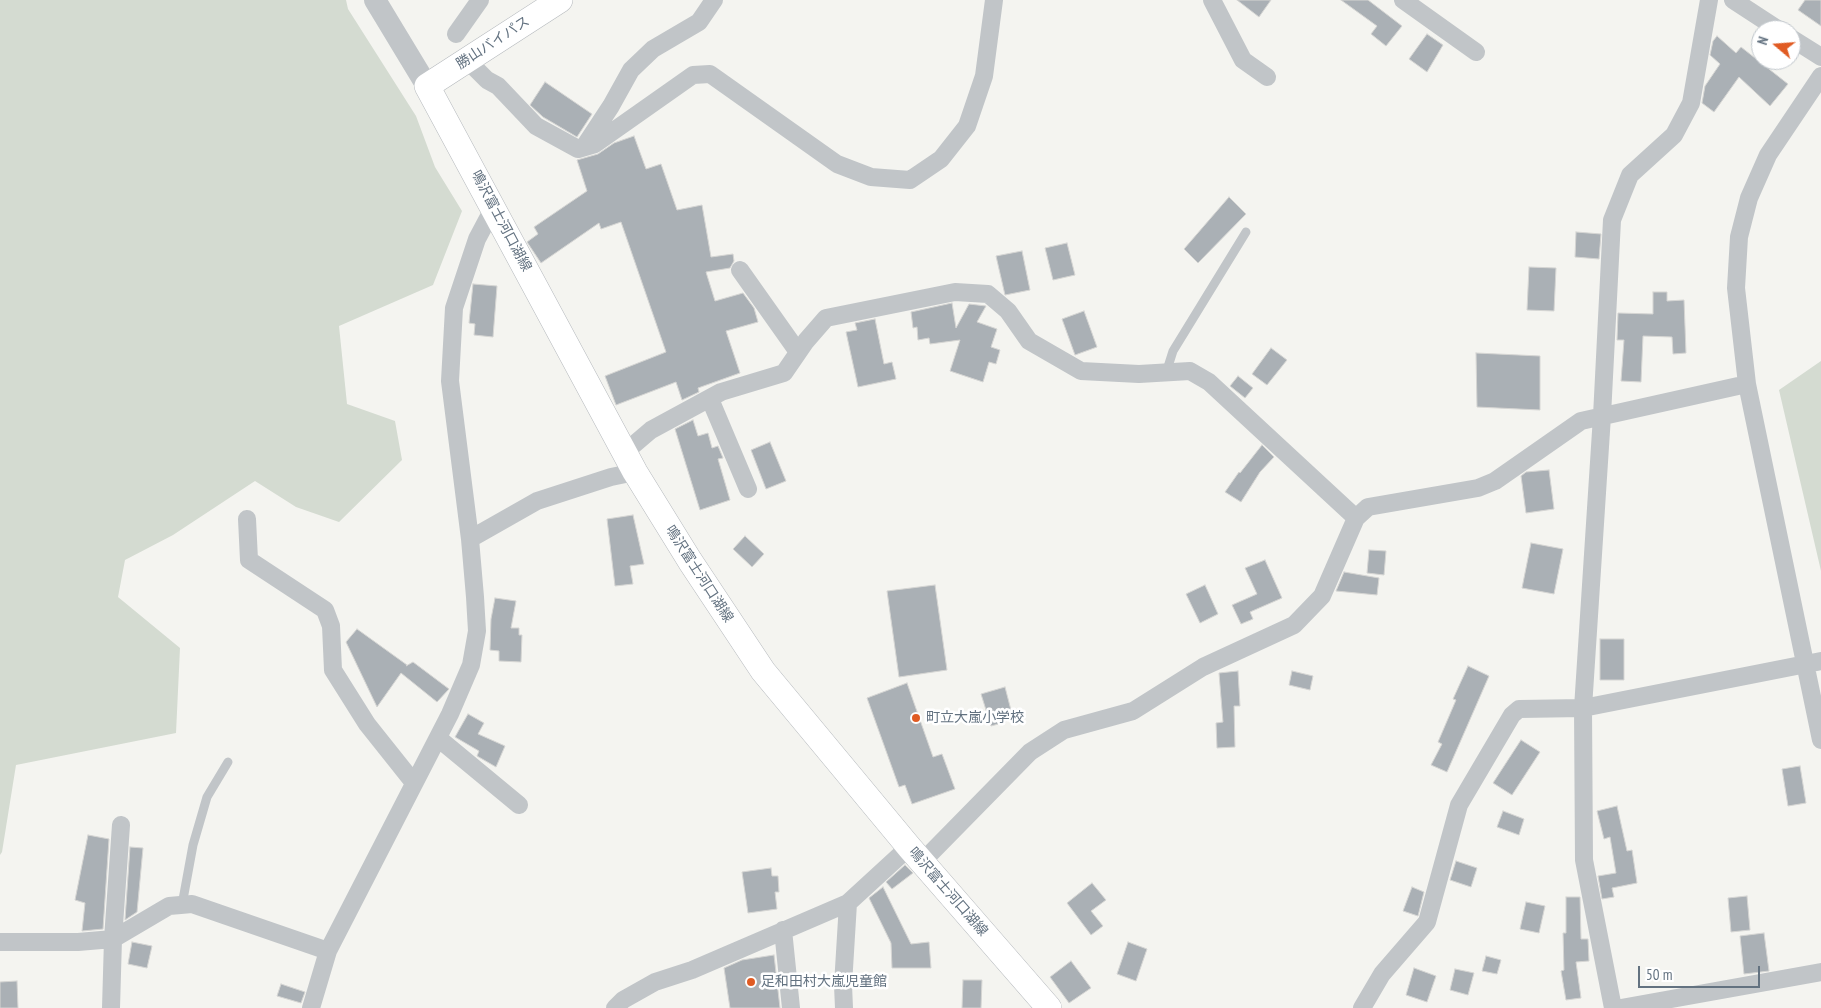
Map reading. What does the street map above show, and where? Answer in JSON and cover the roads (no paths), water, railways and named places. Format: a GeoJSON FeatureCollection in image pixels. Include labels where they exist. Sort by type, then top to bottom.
{"type":"FeatureCollection","features":[{"type":"Feature","properties":{"kind":"main road","name":"勝山バイパス"},"geometry":{"type":"LineString","coordinates":[[427,86],[560,0]]}},
{"type":"Feature","properties":{"kind":"main road","name":"鳴沢富士河口湖線"},"geometry":{"type":"LineString","coordinates":[[427,86],[494,207],[629,463],[690,561],[763,671],[916,854],[1049,1008]]}},
{"type":"Feature","properties":{"kind":"street"},"geometry":{"type":"LineString","coordinates":[[375,0],[427,86]]}},
{"type":"Feature","properties":{"kind":"street"},"geometry":{"type":"LineString","coordinates":[[456,34],[480,0]]}},
{"type":"Feature","properties":{"kind":"street"},"geometry":{"type":"LineString","coordinates":[[584,148],[611,106],[630,70],[653,49],[698,22],[714,0]]}},
{"type":"Feature","properties":{"kind":"street"},"geometry":{"type":"LineString","coordinates":[[467,60],[487,80],[498,86],[536,126],[578,149],[595,144],[694,75],[710,74],[837,164],[871,177],[910,180],[941,159],[966,126],[984,76],[994,0]]}},
{"type":"Feature","properties":{"kind":"street"},"geometry":{"type":"LineString","coordinates":[[1212,0],[1242,60],[1267,77]]}},
{"type":"Feature","properties":{"kind":"street"},"geometry":{"type":"LineString","coordinates":[[1403,0],[1476,52]]}},
{"type":"Feature","properties":{"kind":"street"},"geometry":{"type":"LineString","coordinates":[[1613,1008],[1584,860],[1583,708],[1602,416],[1612,220],[1630,175],[1674,135],[1691,103],[1709,0]]}},
{"type":"Feature","properties":{"kind":"street"},"geometry":{"type":"LineString","coordinates":[[1733,0],[1764,20]]}},
{"type":"Feature","properties":{"kind":"street"},"geometry":{"type":"LineString","coordinates":[[1801,44],[1821,57]]}},
{"type":"Feature","properties":{"kind":"street"},"geometry":{"type":"LineString","coordinates":[[1821,76],[1768,155],[1749,198],[1739,237],[1736,288],[1747,384],[1813,663],[1821,740]]}},
{"type":"Feature","properties":{"kind":"street"},"geometry":{"type":"LineString","coordinates":[[311,1008],[328,951],[438,738],[468,673],[472,656],[477,631],[470,539],[450,381],[454,308],[477,239],[494,207]]}},
{"type":"Feature","properties":{"kind":"street"},"geometry":{"type":"LineString","coordinates":[[740,270],[798,352]]}},
{"type":"Feature","properties":{"kind":"street"},"geometry":{"type":"LineString","coordinates":[[470,539],[537,502],[611,477],[629,463],[651,430],[710,398],[738,386],[784,374],[798,352],[826,318],[956,292],[988,294],[1008,311],[1029,341],[1081,371],[1139,374],[1190,371],[1209,382],[1356,518]]}},
{"type":"Feature","properties":{"kind":"street"},"geometry":{"type":"LineString","coordinates":[[615,1008],[623,1000],[655,982],[692,970],[848,903],[916,854],[1030,752],[1064,730],[1134,711],[1202,667],[1294,625],[1322,596],[1356,518],[1368,507],[1478,488],[1494,481],[1581,420],[1747,384]]}},
{"type":"Feature","properties":{"kind":"street"},"geometry":{"type":"LineString","coordinates":[[710,398],[748,489]]}},
{"type":"Feature","properties":{"kind":"street"},"geometry":{"type":"LineString","coordinates":[[247,520],[249,560],[325,610],[331,626],[333,670],[367,724],[414,783]]}},
{"type":"Feature","properties":{"kind":"street"},"geometry":{"type":"LineString","coordinates":[[1362,1008],[1382,974],[1426,922],[1459,805],[1512,715],[1520,709],[1583,708],[1813,663]]}},
{"type":"Feature","properties":{"kind":"street"},"geometry":{"type":"LineString","coordinates":[[438,738],[519,805]]}},
{"type":"Feature","properties":{"kind":"street"},"geometry":{"type":"LineString","coordinates":[[111,1008],[113,939],[121,825]]}},
{"type":"Feature","properties":{"kind":"street"},"geometry":{"type":"LineString","coordinates":[[844,1008],[843,985],[848,903]]}},
{"type":"Feature","properties":{"kind":"street"},"geometry":{"type":"LineString","coordinates":[[0,942],[78,942],[113,939],[169,906],[192,904],[328,951]]}},
{"type":"Feature","properties":{"kind":"street"},"geometry":{"type":"LineString","coordinates":[[783,930],[791,1008]]}},
{"type":"Feature","properties":{"kind":"street"},"geometry":{"type":"LineString","coordinates":[[1621,1008],[1821,972]]}},
{"type":"Feature","properties":{"kind":"lane"},"geometry":{"type":"LineString","coordinates":[[1166,373],[1173,351],[1246,232]]}},
{"type":"Feature","properties":{"kind":"lane"},"geometry":{"type":"LineString","coordinates":[[182,905],[193,845],[207,797],[228,762]]}},
{"type":"Feature","properties":{"kind":"place","name":"町立大嵐小学校"},"geometry":{"type":"Point","coordinates":[916,718]}},
{"type":"Feature","properties":{"kind":"place","name":"足和田村大嵐児童館"},"geometry":{"type":"Point","coordinates":[751,982]}}]}
